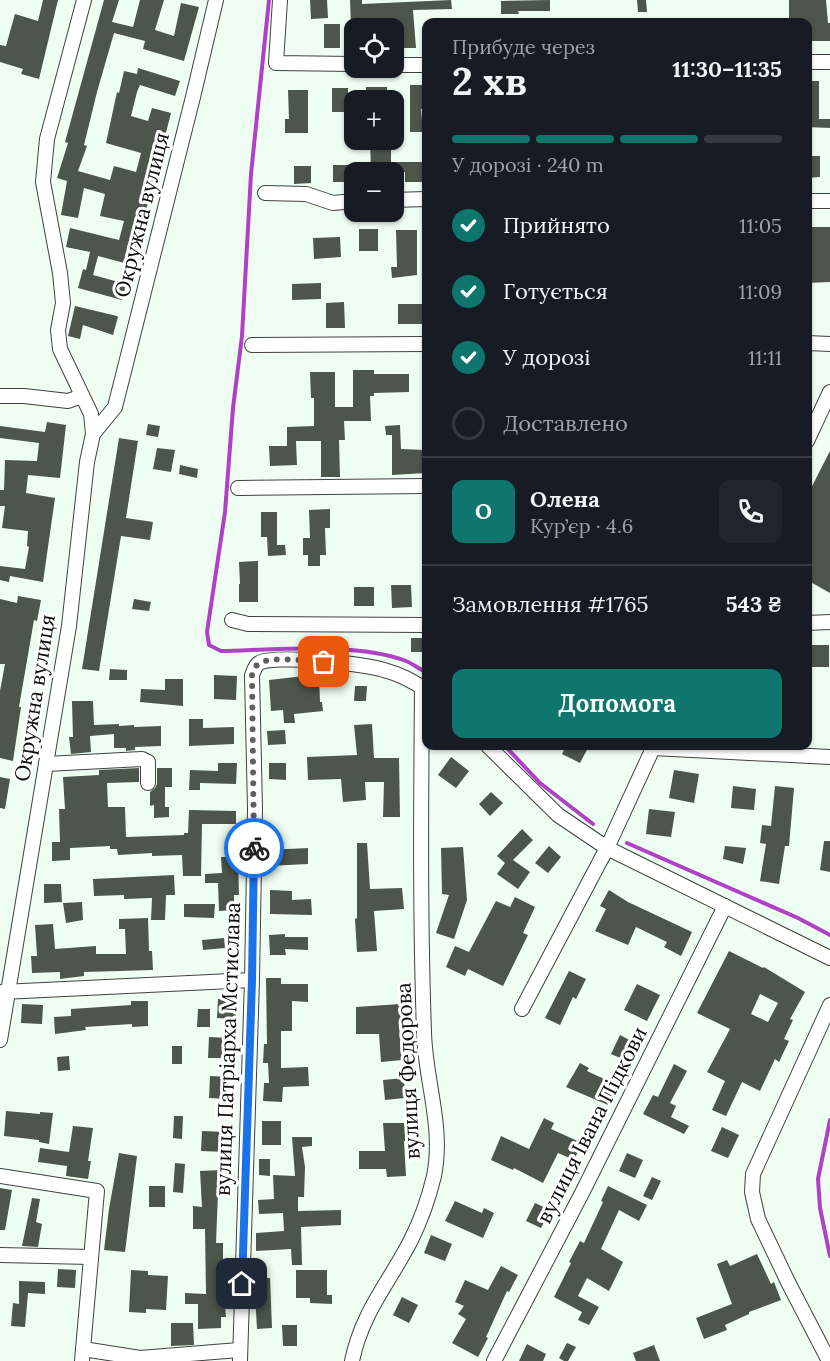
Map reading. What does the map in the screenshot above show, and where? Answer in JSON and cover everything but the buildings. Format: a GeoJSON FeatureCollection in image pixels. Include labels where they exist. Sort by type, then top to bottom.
{"type":"FeatureCollection","features":[{"type":"Feature","properties":{"kind":"street","name":"Окружна вулиця"},"geometry":{"type":"LineString","coordinates":[[0,1040],[4,992],[69,626],[87,462],[93,434],[91,414],[60,349],[58,330],[63,303],[44,182],[47,139],[84,0]]}},
{"type":"Feature","properties":{"kind":"street","name":"Окружна вулиця"},"geometry":{"type":"LineString","coordinates":[[93,434],[115,407],[194,98],[216,0]]}},
{"type":"Feature","properties":{"kind":"street"},"geometry":{"type":"LineString","coordinates":[[280,0],[276,63],[344,64]]}},
{"type":"Feature","properties":{"kind":"street"},"geometry":{"type":"LineString","coordinates":[[812,62],[830,62]]}},
{"type":"Feature","properties":{"kind":"street"},"geometry":{"type":"LineString","coordinates":[[404,65],[422,65]]}},
{"type":"Feature","properties":{"kind":"street"},"geometry":{"type":"LineString","coordinates":[[265,193],[306,194],[333,202],[344,201]]}},
{"type":"Feature","properties":{"kind":"street"},"geometry":{"type":"LineString","coordinates":[[404,200],[422,199]]}},
{"type":"Feature","properties":{"kind":"street"},"geometry":{"type":"LineString","coordinates":[[812,201],[830,201]]}},
{"type":"Feature","properties":{"kind":"street"},"geometry":{"type":"LineString","coordinates":[[812,343],[830,344]]}},
{"type":"Feature","properties":{"kind":"street"},"geometry":{"type":"LineString","coordinates":[[252,345],[422,344]]}},
{"type":"Feature","properties":{"kind":"street"},"geometry":{"type":"LineString","coordinates":[[812,430],[830,392]]}},
{"type":"Feature","properties":{"kind":"street"},"geometry":{"type":"LineString","coordinates":[[0,396],[68,401],[82,396]]}},
{"type":"Feature","properties":{"kind":"street"},"geometry":{"type":"LineString","coordinates":[[238,488],[422,486]]}},
{"type":"Feature","properties":{"kind":"street"},"geometry":{"type":"LineString","coordinates":[[232,620],[248,624],[422,625]]}},
{"type":"Feature","properties":{"kind":"street"},"geometry":{"type":"LineString","coordinates":[[812,623],[830,622]]}},
{"type":"Feature","properties":{"kind":"street","name":"вулиця Патріарха Мстислава"},"geometry":{"type":"LineString","coordinates":[[239,1356],[252,980],[255,809],[252,675],[256,666],[261,662],[276,660],[361,665],[402,675],[422,688]]}},
{"type":"Feature","properties":{"kind":"street","name":"вулиця Федорова"},"geometry":{"type":"LineString","coordinates":[[352,1361],[364,1320],[411,1240],[423,1211],[433,1177],[437,1151],[424,1035],[422,750]]}},
{"type":"Feature","properties":{"kind":"street"},"geometry":{"type":"LineString","coordinates":[[492,750],[558,815],[607,848],[830,958]]}},
{"type":"Feature","properties":{"kind":"street"},"geometry":{"type":"LineString","coordinates":[[522,1009],[607,848],[653,750]]}},
{"type":"Feature","properties":{"kind":"street"},"geometry":{"type":"LineString","coordinates":[[707,750],[830,757]]}},
{"type":"Feature","properties":{"kind":"street"},"geometry":{"type":"LineString","coordinates":[[46,764],[142,759],[148,762],[148,783]]}},
{"type":"Feature","properties":{"kind":"street","name":"вулиця Івана Підкови"},"geometry":{"type":"LineString","coordinates":[[494,1361],[582,1193],[725,906]]}},
{"type":"Feature","properties":{"kind":"street"},"geometry":{"type":"LineString","coordinates":[[4,992],[252,980]]}},
{"type":"Feature","properties":{"kind":"street"},"geometry":{"type":"LineString","coordinates":[[829,1361],[758,1219],[752,1192],[753,1174],[830,1005]]}},
{"type":"Feature","properties":{"kind":"street"},"geometry":{"type":"LineString","coordinates":[[0,1176],[97,1191],[82,1355],[139,1359],[239,1356]]}},
{"type":"Feature","properties":{"kind":"street"},"geometry":{"type":"LineString","coordinates":[[0,1255],[91,1257]]}},
{"type":"Feature","properties":{"kind":"waterway"},"geometry":{"type":"LineString","coordinates":[[269,0],[251,174],[242,336],[233,408],[225,512],[207,632],[209,645],[221,651],[315,648],[364,651],[406,661],[422,670]]}},
{"type":"Feature","properties":{"kind":"waterway"},"geometry":{"type":"LineString","coordinates":[[509,750],[540,783],[593,824]]}},
{"type":"Feature","properties":{"kind":"waterway"},"geometry":{"type":"LineString","coordinates":[[627,843],[798,918],[830,935]]}},
{"type":"Feature","properties":{"kind":"waterway"},"geometry":{"type":"LineString","coordinates":[[830,1120],[818,1179],[820,1208],[830,1256]]}},
{"type":"Feature","properties":{"kind":"way so far"},"geometry":{"type":"LineString","coordinates":[[254,848],[252,675],[256,666],[261,662],[276,660],[324,662]]}},
{"type":"Feature","properties":{"kind":"route"},"geometry":{"type":"LineString","coordinates":[[242,1284],[254,848]]}}]}
